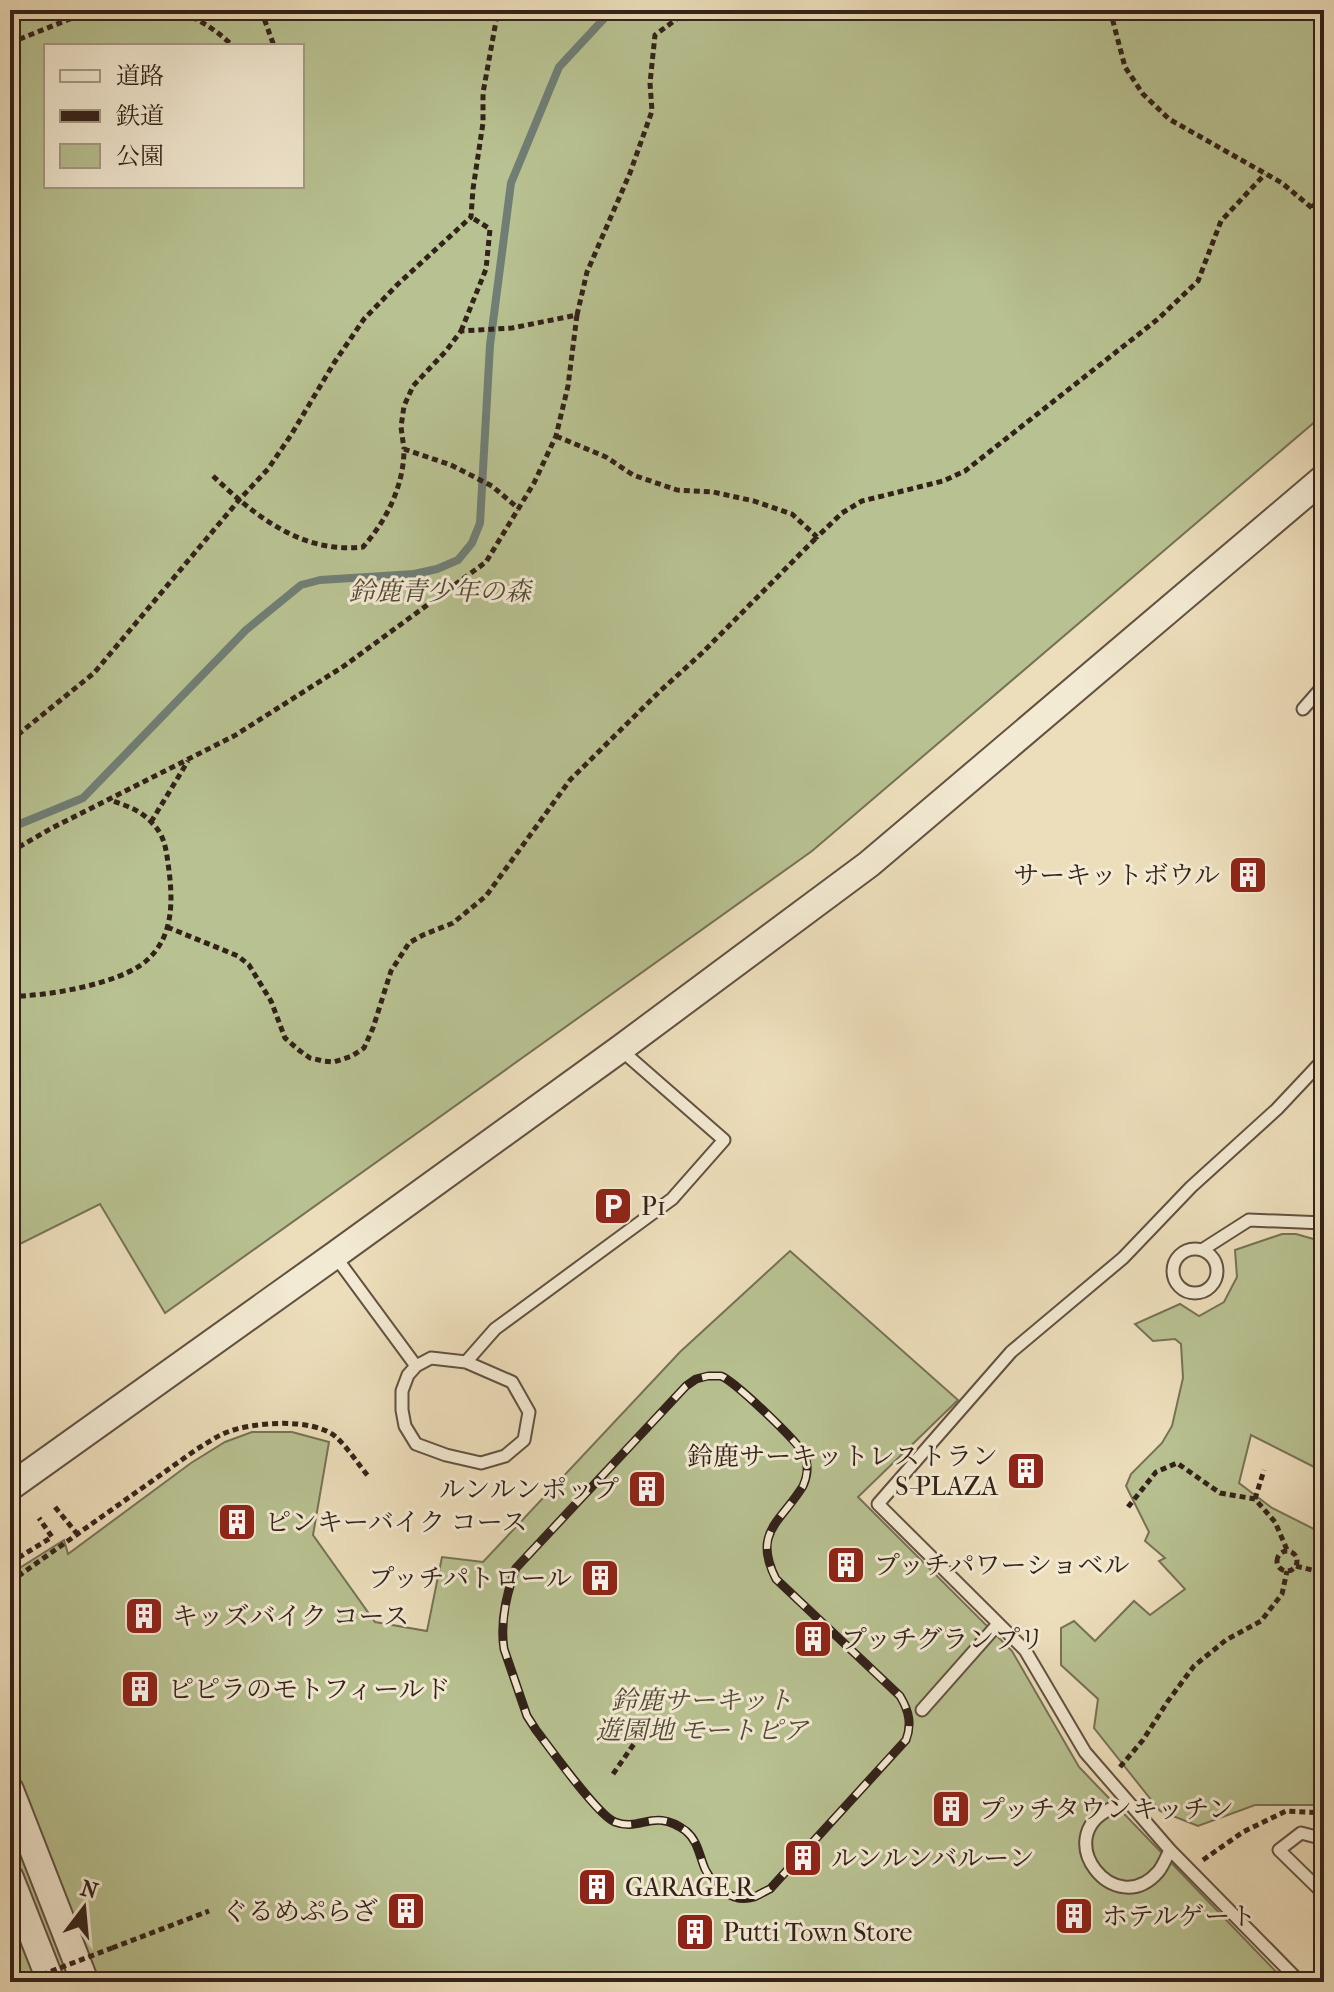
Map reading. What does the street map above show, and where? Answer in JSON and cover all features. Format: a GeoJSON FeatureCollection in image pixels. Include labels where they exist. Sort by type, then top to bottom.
{"type":"FeatureCollection","features":[{"type":"Feature","properties":{"kind":"street"},"geometry":{"type":"LineString","coordinates":[[10,1487],[620,1049],[869,864],[1324,478]]}},
{"type":"Feature","properties":{"kind":"street"},"geometry":{"type":"LineString","coordinates":[[10,1790],[85,1982]]}},
{"type":"Feature","properties":{"kind":"street"},"geometry":{"type":"LineString","coordinates":[[10,1878],[51,1982]]}},
{"type":"Feature","properties":{"kind":"lane"},"geometry":{"type":"LineString","coordinates":[[1303,709],[1324,685]]}},
{"type":"Feature","properties":{"kind":"lane"},"geometry":{"type":"LineString","coordinates":[[466,1362],[495,1329],[672,1199],[724,1140],[620,1049]]}},
{"type":"Feature","properties":{"kind":"lane"},"geometry":{"type":"LineString","coordinates":[[1300,1982],[1170,1850],[1085,1752],[1025,1650],[878,1504],[1011,1352],[1123,1258],[1191,1187],[1277,1109],[1324,1059]]}},
{"type":"Feature","properties":{"kind":"lane"},"geometry":{"type":"LineString","coordinates":[[1202,1250],[1217,1264],[1217,1278],[1201,1293],[1187,1292],[1173,1275],[1176,1260],[1187,1251],[1202,1250],[1249,1220],[1323,1224]]}},
{"type":"Feature","properties":{"kind":"lane"},"geometry":{"type":"LineString","coordinates":[[335,1255],[416,1366]]}},
{"type":"Feature","properties":{"kind":"lane"},"geometry":{"type":"LineString","coordinates":[[431,1358],[466,1362],[512,1382],[529,1412],[524,1440],[505,1456],[481,1463],[416,1444],[405,1426],[402,1410],[402,1391],[408,1375],[416,1366],[431,1358]]}},
{"type":"Feature","properties":{"kind":"lane"},"geometry":{"type":"LineString","coordinates":[[922,1710],[998,1624]]}},
{"type":"Feature","properties":{"kind":"lane"},"geometry":{"type":"LineString","coordinates":[[1128,1803],[1110,1808],[1090,1827],[1086,1841],[1092,1868],[1101,1878],[1113,1884],[1126,1887],[1139,1885],[1151,1880],[1160,1870],[1170,1850]]}},
{"type":"Feature","properties":{"kind":"lane"},"geometry":{"type":"LineString","coordinates":[[1324,1839],[1301,1833],[1279,1850],[1324,1894]]}},
{"type":"Feature","properties":{"kind":"path"},"geometry":{"type":"LineString","coordinates":[[10,43],[92,10]]}},
{"type":"Feature","properties":{"kind":"path"},"geometry":{"type":"LineString","coordinates":[[173,10],[210,26],[231,44]]}},
{"type":"Feature","properties":{"kind":"path"},"geometry":{"type":"LineString","coordinates":[[261,10],[273,44]]}},
{"type":"Feature","properties":{"kind":"path"},"geometry":{"type":"LineString","coordinates":[[10,741],[94,673],[268,469],[364,319],[471,217],[483,123],[483,93],[498,10]]}},
{"type":"Feature","properties":{"kind":"path"},"geometry":{"type":"LineString","coordinates":[[10,852],[234,736],[344,666],[486,562],[534,483],[556,436],[568,386],[577,315],[587,272],[630,173],[652,111],[650,83],[655,35],[689,10]]}},
{"type":"Feature","properties":{"kind":"path"},"geometry":{"type":"LineString","coordinates":[[1110,10],[1125,67],[1143,94],[1169,119],[1282,183],[1324,218]]}},
{"type":"Feature","properties":{"kind":"path"},"geometry":{"type":"LineString","coordinates":[[167,927],[238,956],[249,965],[271,1001],[285,1038],[310,1058],[334,1062],[364,1048],[391,971],[409,943],[453,923],[486,896],[570,780],[817,537],[842,513],[862,501],[943,481],[965,471],[1158,319],[1198,281],[1221,221],[1265,174]]}},
{"type":"Feature","properties":{"kind":"path"},"geometry":{"type":"LineString","coordinates":[[1312,207],[1324,196]]}},
{"type":"Feature","properties":{"kind":"path"},"geometry":{"type":"LineString","coordinates":[[213,476],[268,523],[320,546],[343,549],[363,547],[377,532],[393,501],[404,467],[401,427],[404,406],[413,386],[461,331],[486,269],[490,229],[471,217]]}},
{"type":"Feature","properties":{"kind":"path"},"geometry":{"type":"LineString","coordinates":[[461,331],[512,328],[577,315]]}},
{"type":"Feature","properties":{"kind":"path"},"geometry":{"type":"LineString","coordinates":[[556,436],[606,457],[633,475],[677,490],[713,492],[792,514],[817,537]]}},
{"type":"Feature","properties":{"kind":"path"},"geometry":{"type":"LineString","coordinates":[[404,449],[451,465],[492,486],[519,509]]}},
{"type":"Feature","properties":{"kind":"path"},"geometry":{"type":"LineString","coordinates":[[151,822],[188,760]]}},
{"type":"Feature","properties":{"kind":"path"},"geometry":{"type":"LineString","coordinates":[[10,996],[31,997],[96,984],[130,972],[146,962],[158,948],[171,916],[172,890],[165,842],[151,822],[136,809],[109,800]]}},
{"type":"Feature","properties":{"kind":"path"},"geometry":{"type":"LineString","coordinates":[[10,825],[20,847]]}},
{"type":"Feature","properties":{"kind":"path"},"geometry":{"type":"LineString","coordinates":[[10,1582],[197,1449],[222,1434],[246,1426],[300,1424],[321,1430],[334,1436],[368,1476]]}},
{"type":"Feature","properties":{"kind":"path"},"geometry":{"type":"LineString","coordinates":[[1128,1507],[1156,1472],[1177,1463],[1220,1493],[1255,1499],[1275,1522],[1288,1552],[1296,1557],[1296,1566]]}},
{"type":"Feature","properties":{"kind":"path"},"geometry":{"type":"LineString","coordinates":[[1255,1499],[1264,1470]]}},
{"type":"Feature","properties":{"kind":"path"},"geometry":{"type":"LineString","coordinates":[[55,1507],[78,1535]]}},
{"type":"Feature","properties":{"kind":"path"},"geometry":{"type":"LineString","coordinates":[[10,1563],[52,1537],[39,1518]]}},
{"type":"Feature","properties":{"kind":"path"},"geometry":{"type":"LineString","coordinates":[[1288,1552],[1280,1555],[1277,1561],[1281,1570],[1287,1571],[1296,1566],[1324,1573]]}},
{"type":"Feature","properties":{"kind":"path"},"geometry":{"type":"LineString","coordinates":[[1108,1778],[1143,1740],[1194,1666],[1226,1640],[1261,1621],[1282,1594],[1287,1571]]}},
{"type":"Feature","properties":{"kind":"path"},"geometry":{"type":"LineString","coordinates":[[613,1774],[636,1741]]}},
{"type":"Feature","properties":{"kind":"path"},"geometry":{"type":"LineString","coordinates":[[1189,1870],[1243,1832],[1286,1811],[1324,1813]]}},
{"type":"Feature","properties":{"kind":"path"},"geometry":{"type":"LineString","coordinates":[[23,1982],[209,1911]]}},
{"type":"Feature","properties":{"kind":"green space","name":"鈴鹿青少年の森"},"geometry":{"type":"Polygon","coordinates":[[[10,10],[1324,10],[1324,414],[812,851],[165,1313],[100,1204],[10,1249],[10,10]]]}},
{"type":"Feature","properties":{"kind":"green space"},"geometry":{"type":"Polygon","coordinates":[[[1282,1234],[1296,1234],[1324,1242],[1324,1472],[1251,1435],[1239,1483],[1272,1508],[1324,1534],[1324,1805],[1255,1805],[1198,1826],[1160,1811],[1094,1728],[1098,1699],[1061,1665],[1061,1628],[1074,1621],[1095,1641],[1134,1601],[1150,1615],[1185,1589],[1159,1561],[1165,1558],[1145,1541],[1149,1532],[1126,1486],[1131,1474],[1162,1443],[1172,1426],[1183,1378],[1181,1344],[1175,1339],[1153,1341],[1135,1324],[1180,1304],[1199,1316],[1224,1302],[1237,1277],[1235,1250],[1282,1234]]]}},
{"type":"Feature","properties":{"kind":"green space","name":"鈴鹿サーキット 遊園地 モートピア"},"geometry":{"type":"Polygon","coordinates":[[[790,1251],[958,1400],[858,1497],[1012,1651],[1079,1767],[1286,1982],[10,1982],[10,1574],[64,1540],[68,1554],[191,1463],[225,1442],[252,1432],[292,1432],[329,1442],[313,1535],[375,1622],[427,1631],[442,1557],[483,1562],[680,1352],[790,1251]]]}},
{"type":"Feature","properties":{"kind":"waterway"},"geometry":{"type":"LineString","coordinates":[[10,828],[83,798],[246,630],[301,585],[320,580],[414,574],[437,569],[458,560],[472,543],[480,523],[490,345],[511,183],[559,67],[612,10]]}},
{"type":"Feature","properties":{"kind":"railway"},"geometry":{"type":"LineString","coordinates":[[708,1376],[721,1376],[728,1380],[800,1448],[807,1467],[806,1475],[803,1486],[772,1528],[768,1538],[769,1563],[776,1579],[900,1696],[909,1723],[906,1740],[770,1889],[746,1899],[731,1896],[713,1882],[693,1839],[675,1824],[656,1820],[624,1824],[615,1822],[597,1808],[527,1716],[503,1639],[505,1608],[516,1568],[686,1386],[708,1376]]}},
{"type":"Feature","properties":{"kind":"place","name":"サーキットボウル"},"geometry":{"type":"Point","coordinates":[1248,875]}},
{"type":"Feature","properties":{"kind":"place","name":"P1"},"geometry":{"type":"Point","coordinates":[613,1206]}},
{"type":"Feature","properties":{"kind":"place","name":"鈴鹿サーキットレストラン S-PLAZA"},"geometry":{"type":"Point","coordinates":[1026,1471]}},
{"type":"Feature","properties":{"kind":"place","name":"ルンルンポップ"},"geometry":{"type":"Point","coordinates":[647,1489]}},
{"type":"Feature","properties":{"kind":"place","name":"ピンキーバイク コース"},"geometry":{"type":"Point","coordinates":[237,1522]}},
{"type":"Feature","properties":{"kind":"place","name":"プッチパワーショベル"},"geometry":{"type":"Point","coordinates":[846,1565]}},
{"type":"Feature","properties":{"kind":"place","name":"プッチパトロール"},"geometry":{"type":"Point","coordinates":[600,1578]}},
{"type":"Feature","properties":{"kind":"place","name":"キッズバイク コース"},"geometry":{"type":"Point","coordinates":[144,1616]}},
{"type":"Feature","properties":{"kind":"place","name":"プッチグランプリ"},"geometry":{"type":"Point","coordinates":[813,1639]}},
{"type":"Feature","properties":{"kind":"place","name":"ピピラのモトフィールド"},"geometry":{"type":"Point","coordinates":[140,1689]}},
{"type":"Feature","properties":{"kind":"place","name":"プッチタウンキッチン"},"geometry":{"type":"Point","coordinates":[951,1809]}},
{"type":"Feature","properties":{"kind":"place","name":"ルンルンバルーン"},"geometry":{"type":"Point","coordinates":[803,1858]}},
{"type":"Feature","properties":{"kind":"place","name":"GARAGE R"},"geometry":{"type":"Point","coordinates":[597,1887]}},
{"type":"Feature","properties":{"kind":"place","name":"ぐるめぷらざ"},"geometry":{"type":"Point","coordinates":[406,1911]}},
{"type":"Feature","properties":{"kind":"place","name":"ホテルゲート"},"geometry":{"type":"Point","coordinates":[1074,1916]}},
{"type":"Feature","properties":{"kind":"place","name":"Putti Town Store"},"geometry":{"type":"Point","coordinates":[695,1932]}}]}
